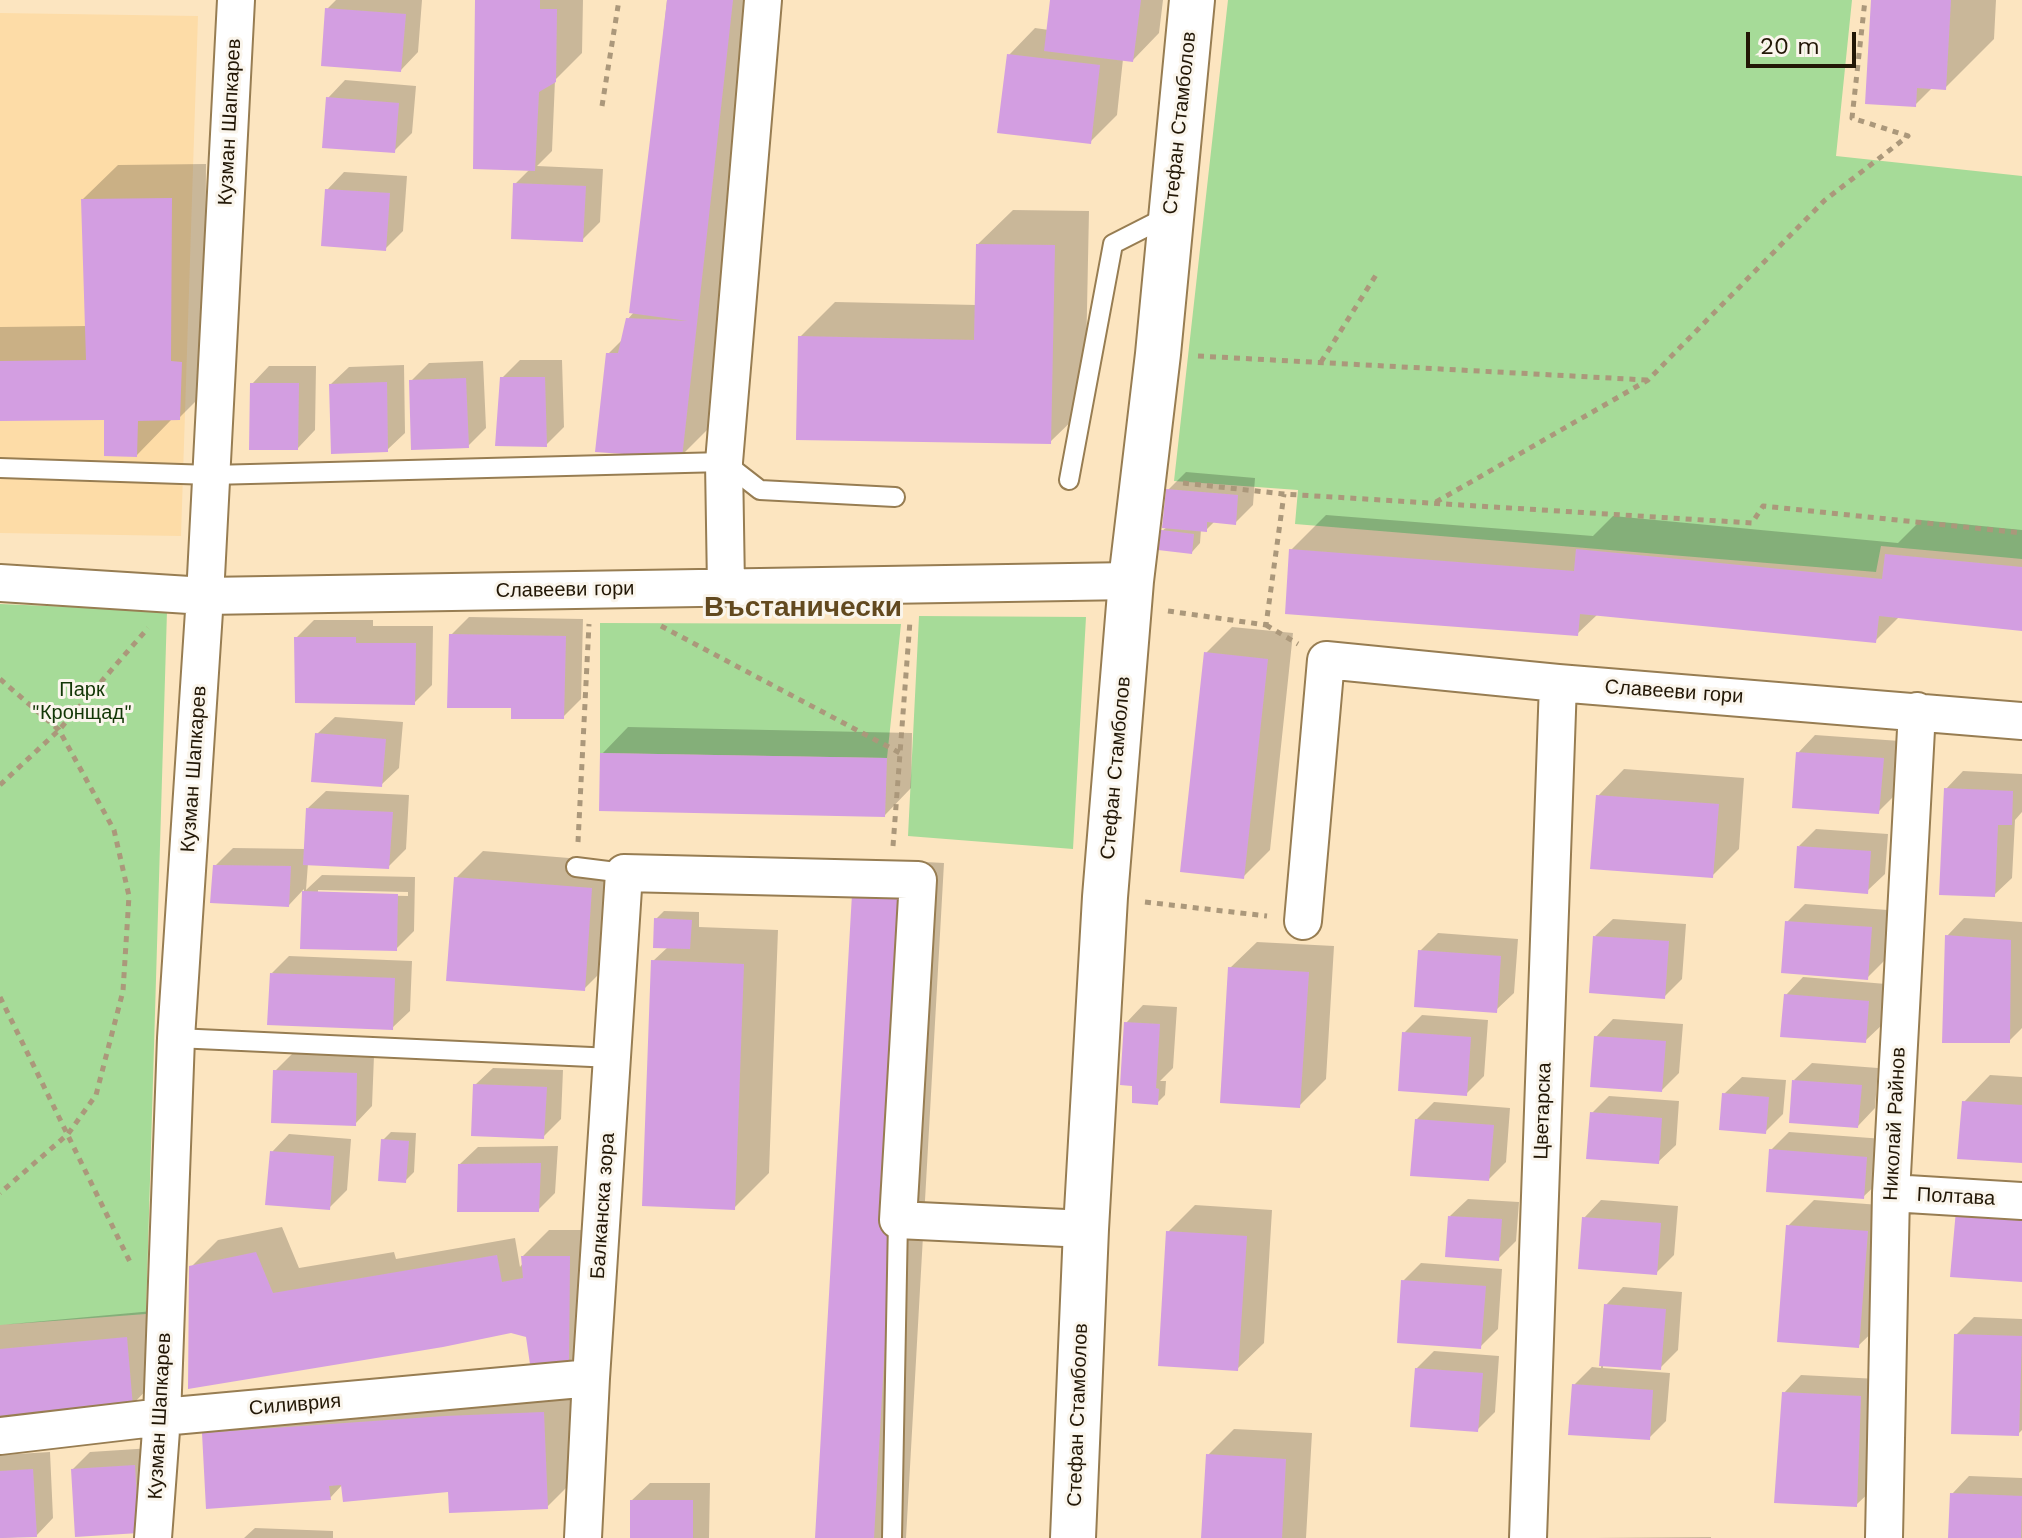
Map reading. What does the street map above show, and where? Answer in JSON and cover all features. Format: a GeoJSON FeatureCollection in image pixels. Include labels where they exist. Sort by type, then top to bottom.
{"type":"FeatureCollection","features":[{"type":"Feature","properties":{"kind":"street","name":"Кузман Шапкарев"},"geometry":{"type":"LineString","coordinates":[[153,1538],[162,1417],[176,1038],[205,596],[236,0]]}},
{"type":"Feature","properties":{"kind":"street"},"geometry":{"type":"LineString","coordinates":[[726,587],[724,462],[763,0]]}},
{"type":"Feature","properties":{"kind":"street","name":"Стефан Стамболов"},"geometry":{"type":"LineString","coordinates":[[1073,1538],[1086,1229],[1105,897],[1130,593],[1158,354],[1192,0]]}},
{"type":"Feature","properties":{"kind":"street","name":"Славееви гори"},"geometry":{"type":"LineString","coordinates":[[0,583],[205,596],[913,584],[1130,593]]}},
{"type":"Feature","properties":{"kind":"street","name":"Славееви гори"},"geometry":{"type":"LineString","coordinates":[[1303,921],[1326,660],[1558,683],[2022,721]]}},
{"type":"Feature","properties":{"kind":"street","name":"Цветарска"},"geometry":{"type":"LineString","coordinates":[[1528,1538],[1558,683]]}},
{"type":"Feature","properties":{"kind":"street","name":"Николай Райнов"},"geometry":{"type":"LineString","coordinates":[[1884,1538],[1891,1193],[1917,711]]}},
{"type":"Feature","properties":{"kind":"street"},"geometry":{"type":"LineString","coordinates":[[624,873],[918,880],[898,1220],[1086,1229]]}},
{"type":"Feature","properties":{"kind":"street","name":"Балканска зора"},"geometry":{"type":"LineString","coordinates":[[583,1538],[624,873]]}},
{"type":"Feature","properties":{"kind":"street","name":"Полтава"},"geometry":{"type":"LineString","coordinates":[[1891,1193],[2022,1201]]}},
{"type":"Feature","properties":{"kind":"street","name":"Силиврия"},"geometry":{"type":"LineString","coordinates":[[0,1436],[162,1417],[591,1378]]}},
{"type":"Feature","properties":{"kind":"lane"},"geometry":{"type":"LineString","coordinates":[[1069,480],[1113,244],[1170,215]]}},
{"type":"Feature","properties":{"kind":"lane"},"geometry":{"type":"LineString","coordinates":[[0,468],[211,475],[724,462],[760,490],[895,497]]}},
{"type":"Feature","properties":{"kind":"lane"},"geometry":{"type":"LineString","coordinates":[[576,867],[624,873]]}},
{"type":"Feature","properties":{"kind":"lane"},"geometry":{"type":"LineString","coordinates":[[176,1038],[613,1058]]}},
{"type":"Feature","properties":{"kind":"lane"},"geometry":{"type":"LineString","coordinates":[[892,1538],[898,1220]]}},
{"type":"Feature","properties":{"kind":"path"},"geometry":{"type":"LineString","coordinates":[[602,106],[619,0]]}},
{"type":"Feature","properties":{"kind":"path"},"geometry":{"type":"LineString","coordinates":[[1434,503],[1648,380],[1825,200],[1908,136],[1852,118],[1865,0]]}},
{"type":"Feature","properties":{"kind":"path"},"geometry":{"type":"LineString","coordinates":[[1321,363],[1376,275]]}},
{"type":"Feature","properties":{"kind":"path"},"geometry":{"type":"LineString","coordinates":[[1158,354],[1648,380]]}},
{"type":"Feature","properties":{"kind":"path"},"geometry":{"type":"LineString","coordinates":[[1145,478],[1284,494],[1752,523],[1763,506],[2022,533]]}},
{"type":"Feature","properties":{"kind":"path"},"geometry":{"type":"LineString","coordinates":[[1130,593],[1266,625],[1284,494]]}},
{"type":"Feature","properties":{"kind":"path"},"geometry":{"type":"LineString","coordinates":[[891,879],[913,584]]}},
{"type":"Feature","properties":{"kind":"path"},"geometry":{"type":"LineString","coordinates":[[576,867],[590,589]]}},
{"type":"Feature","properties":{"kind":"path"},"geometry":{"type":"LineString","coordinates":[[0,785],[59,730],[157,617]]}},
{"type":"Feature","properties":{"kind":"path"},"geometry":{"type":"LineString","coordinates":[[661,626],[900,753]]}},
{"type":"Feature","properties":{"kind":"path"},"geometry":{"type":"LineString","coordinates":[[0,679],[59,730],[114,830],[129,896],[123,991],[96,1095],[68,1134],[0,1193]]}},
{"type":"Feature","properties":{"kind":"path"},"geometry":{"type":"LineString","coordinates":[[1105,897],[1303,921]]}},
{"type":"Feature","properties":{"kind":"path"},"geometry":{"type":"LineString","coordinates":[[0,997],[136,1275]]}},
{"type":"Feature","properties":{"kind":"path"},"geometry":{"type":"LineString","coordinates":[[0,1007],[9,1014]]}},
{"type":"Feature","properties":{"kind":"shaded area"},"geometry":{"type":"Polygon","coordinates":[[[0,13],[198,16],[181,536],[0,533],[0,13]]]}},
{"type":"Feature","properties":{"kind":"green space"},"geometry":{"type":"Polygon","coordinates":[[[1228,0],[1852,0],[1836,156],[2022,176],[2022,559],[1881,546],[1876,572],[1295,524],[1298,490],[1174,481],[1228,0]]]}},
{"type":"Feature","properties":{"kind":"green space","name":"Парк \"Кронщад\""},"geometry":{"type":"Polygon","coordinates":[[[0,604],[167,611],[146,1314],[0,1325],[0,604]]]}},
{"type":"Feature","properties":{"kind":"green space"},"geometry":{"type":"Polygon","coordinates":[[[919,616],[1086,617],[1073,849],[908,836],[919,616]]]}},
{"type":"Feature","properties":{"kind":"green space"},"geometry":{"type":"Polygon","coordinates":[[[600,623],[901,624],[887,758],[600,753],[600,623]]]}},
{"type":"Feature","properties":{"kind":"building"},"geometry":{"type":"Polygon","coordinates":[[[475,0],[540,0],[540,9],[557,9],[556,82],[539,92],[535,171],[473,169],[475,0]]]}},
{"type":"Feature","properties":{"kind":"building"},"geometry":{"type":"Polygon","coordinates":[[[667,0],[733,0],[682,458],[595,452],[606,353],[618,353],[626,318],[688,321],[629,313],[667,0]]]}},
{"type":"Feature","properties":{"kind":"building"},"geometry":{"type":"Polygon","coordinates":[[[1050,0],[1141,0],[1133,62],[1044,51],[1050,0]]]}},
{"type":"Feature","properties":{"kind":"building"},"geometry":{"type":"Polygon","coordinates":[[[1871,0],[1951,0],[1946,90],[1917,88],[1916,107],[1865,104],[1871,0]]]}},
{"type":"Feature","properties":{"kind":"building"},"geometry":{"type":"Polygon","coordinates":[[[325,8],[406,14],[401,72],[321,66],[325,8]]]}},
{"type":"Feature","properties":{"kind":"building"},"geometry":{"type":"Polygon","coordinates":[[[1007,54],[1100,65],[1091,144],[997,133],[1007,54]]]}},
{"type":"Feature","properties":{"kind":"building"},"geometry":{"type":"Polygon","coordinates":[[[326,97],[399,103],[395,153],[322,148],[326,97]]]}},
{"type":"Feature","properties":{"kind":"building"},"geometry":{"type":"Polygon","coordinates":[[[513,183],[586,186],[583,242],[511,239],[513,183]]]}},
{"type":"Feature","properties":{"kind":"building"},"geometry":{"type":"Polygon","coordinates":[[[325,189],[390,193],[386,251],[321,246],[325,189]]]}},
{"type":"Feature","properties":{"kind":"building"},"geometry":{"type":"Polygon","coordinates":[[[172,198],[171,361],[182,362],[180,420],[138,421],[137,457],[104,456],[104,420],[0,421],[0,361],[86,360],[81,199],[172,198]]]}},
{"type":"Feature","properties":{"kind":"building"},"geometry":{"type":"Polygon","coordinates":[[[976,244],[1055,245],[1051,444],[796,440],[798,336],[974,340],[976,244]]]}},
{"type":"Feature","properties":{"kind":"building"},"geometry":{"type":"Polygon","coordinates":[[[500,377],[545,377],[547,447],[495,446],[500,377]]]}},
{"type":"Feature","properties":{"kind":"building"},"geometry":{"type":"Polygon","coordinates":[[[466,378],[469,448],[411,450],[409,380],[466,378]]]}},
{"type":"Feature","properties":{"kind":"building"},"geometry":{"type":"Polygon","coordinates":[[[387,382],[388,452],[331,454],[329,384],[387,382]]]}},
{"type":"Feature","properties":{"kind":"building"},"geometry":{"type":"Polygon","coordinates":[[[250,383],[299,383],[298,450],[249,450],[250,383]]]}},
{"type":"Feature","properties":{"kind":"building"},"geometry":{"type":"Polygon","coordinates":[[[1166,489],[1238,495],[1236,525],[1207,522],[1207,532],[1162,528],[1166,489]]]}},
{"type":"Feature","properties":{"kind":"building"},"geometry":{"type":"Polygon","coordinates":[[[1161,530],[1194,534],[1192,554],[1158,550],[1161,530]]]}},
{"type":"Feature","properties":{"kind":"building"},"geometry":{"type":"Polygon","coordinates":[[[1289,549],[1574,571],[1576,549],[1882,579],[1885,554],[2022,567],[2022,631],[1879,616],[1876,643],[1580,614],[1578,636],[1285,614],[1289,549]]]}},
{"type":"Feature","properties":{"kind":"building"},"geometry":{"type":"Polygon","coordinates":[[[449,634],[566,636],[564,719],[511,719],[511,708],[447,708],[449,634]]]}},
{"type":"Feature","properties":{"kind":"building"},"geometry":{"type":"Polygon","coordinates":[[[294,637],[356,637],[356,643],[416,643],[415,705],[295,703],[294,637]]]}},
{"type":"Feature","properties":{"kind":"building"},"geometry":{"type":"Polygon","coordinates":[[[1204,652],[1268,659],[1244,879],[1180,872],[1204,652]]]}},
{"type":"Feature","properties":{"kind":"building"},"geometry":{"type":"Polygon","coordinates":[[[315,733],[386,739],[382,787],[311,782],[315,733]]]}},
{"type":"Feature","properties":{"kind":"building"},"geometry":{"type":"Polygon","coordinates":[[[1796,752],[1884,758],[1879,814],[1792,808],[1796,752]]]}},
{"type":"Feature","properties":{"kind":"building"},"geometry":{"type":"Polygon","coordinates":[[[600,753],[887,758],[885,817],[599,811],[600,753]]]}},
{"type":"Feature","properties":{"kind":"building"},"geometry":{"type":"Polygon","coordinates":[[[1944,788],[2013,791],[2012,825],[1998,825],[1995,897],[1939,895],[1944,788]]]}},
{"type":"Feature","properties":{"kind":"building"},"geometry":{"type":"Polygon","coordinates":[[[1596,795],[1719,804],[1713,878],[1590,869],[1596,795]]]}},
{"type":"Feature","properties":{"kind":"building"},"geometry":{"type":"Polygon","coordinates":[[[306,808],[393,812],[389,869],[303,865],[306,808]]]}},
{"type":"Feature","properties":{"kind":"building"},"geometry":{"type":"Polygon","coordinates":[[[1797,846],[1871,851],[1868,894],[1794,888],[1797,846]]]}},
{"type":"Feature","properties":{"kind":"building"},"geometry":{"type":"Polygon","coordinates":[[[213,865],[291,866],[289,907],[210,903],[213,865]]]}},
{"type":"Feature","properties":{"kind":"building"},"geometry":{"type":"Polygon","coordinates":[[[454,877],[592,888],[585,991],[446,981],[454,877]]]}},
{"type":"Feature","properties":{"kind":"building"},"geometry":{"type":"Polygon","coordinates":[[[302,891],[398,894],[397,951],[300,949],[302,891]]]}},
{"type":"Feature","properties":{"kind":"building"},"geometry":{"type":"Polygon","coordinates":[[[852,894],[910,897],[874,1538],[815,1538],[852,894]]]}},
{"type":"Feature","properties":{"kind":"building"},"geometry":{"type":"Polygon","coordinates":[[[654,918],[692,920],[690,949],[653,948],[654,918]]]}},
{"type":"Feature","properties":{"kind":"building"},"geometry":{"type":"Polygon","coordinates":[[[1785,921],[1872,927],[1868,980],[1781,973],[1785,921]]]}},
{"type":"Feature","properties":{"kind":"building"},"geometry":{"type":"Polygon","coordinates":[[[1945,935],[2011,940],[2010,1043],[1942,1043],[1945,935]]]}},
{"type":"Feature","properties":{"kind":"building"},"geometry":{"type":"Polygon","coordinates":[[[1593,936],[1669,941],[1665,999],[1589,993],[1593,936]]]}},
{"type":"Feature","properties":{"kind":"building"},"geometry":{"type":"Polygon","coordinates":[[[1418,950],[1501,956],[1497,1013],[1414,1007],[1418,950]]]}},
{"type":"Feature","properties":{"kind":"building"},"geometry":{"type":"Polygon","coordinates":[[[651,960],[744,964],[735,1210],[642,1206],[651,960]]]}},
{"type":"Feature","properties":{"kind":"building"},"geometry":{"type":"Polygon","coordinates":[[[1228,967],[1309,972],[1300,1108],[1220,1103],[1228,967]]]}},
{"type":"Feature","properties":{"kind":"building"},"geometry":{"type":"Polygon","coordinates":[[[270,973],[395,978],[393,1030],[267,1025],[270,973]]]}},
{"type":"Feature","properties":{"kind":"building"},"geometry":{"type":"Polygon","coordinates":[[[1784,994],[1869,1001],[1866,1043],[1780,1037],[1784,994]]]}},
{"type":"Feature","properties":{"kind":"building"},"geometry":{"type":"Polygon","coordinates":[[[1124,1022],[1160,1024],[1156,1088],[1159,1089],[1158,1105],[1132,1103],[1132,1086],[1120,1085],[1124,1022]]]}},
{"type":"Feature","properties":{"kind":"building"},"geometry":{"type":"Polygon","coordinates":[[[1402,1032],[1471,1037],[1467,1096],[1398,1091],[1402,1032]]]}},
{"type":"Feature","properties":{"kind":"building"},"geometry":{"type":"Polygon","coordinates":[[[1594,1036],[1666,1041],[1662,1092],[1590,1087],[1594,1036]]]}},
{"type":"Feature","properties":{"kind":"building"},"geometry":{"type":"Polygon","coordinates":[[[273,1070],[357,1073],[356,1126],[271,1123],[273,1070]]]}},
{"type":"Feature","properties":{"kind":"building"},"geometry":{"type":"Polygon","coordinates":[[[1792,1080],[1862,1085],[1858,1128],[1789,1123],[1792,1080]]]}},
{"type":"Feature","properties":{"kind":"building"},"geometry":{"type":"Polygon","coordinates":[[[473,1084],[547,1087],[544,1139],[471,1136],[473,1084]]]}},
{"type":"Feature","properties":{"kind":"building"},"geometry":{"type":"Polygon","coordinates":[[[1722,1093],[1769,1097],[1766,1134],[1719,1130],[1722,1093]]]}},
{"type":"Feature","properties":{"kind":"building"},"geometry":{"type":"Polygon","coordinates":[[[1962,1101],[2022,1105],[2022,1163],[1957,1159],[1962,1101]]]}},
{"type":"Feature","properties":{"kind":"building"},"geometry":{"type":"Polygon","coordinates":[[[1590,1112],[1662,1118],[1659,1164],[1586,1159],[1590,1112]]]}},
{"type":"Feature","properties":{"kind":"building"},"geometry":{"type":"Polygon","coordinates":[[[1415,1119],[1494,1125],[1489,1181],[1410,1176],[1415,1119]]]}},
{"type":"Feature","properties":{"kind":"building"},"geometry":{"type":"Polygon","coordinates":[[[381,1139],[409,1141],[406,1183],[378,1181],[381,1139]]]}},
{"type":"Feature","properties":{"kind":"building"},"geometry":{"type":"Polygon","coordinates":[[[1769,1149],[1867,1157],[1864,1199],[1766,1192],[1769,1149]]]}},
{"type":"Feature","properties":{"kind":"building"},"geometry":{"type":"Polygon","coordinates":[[[270,1151],[334,1156],[330,1210],[265,1205],[270,1151]]]}},
{"type":"Feature","properties":{"kind":"building"},"geometry":{"type":"Polygon","coordinates":[[[541,1163],[539,1212],[457,1212],[458,1164],[541,1163]]]}},
{"type":"Feature","properties":{"kind":"building"},"geometry":{"type":"Polygon","coordinates":[[[1956,1210],[2022,1215],[2022,1282],[1950,1277],[1956,1210]]]}},
{"type":"Feature","properties":{"kind":"building"},"geometry":{"type":"Polygon","coordinates":[[[1448,1216],[1502,1219],[1499,1261],[1445,1257],[1448,1216]]]}},
{"type":"Feature","properties":{"kind":"building"},"geometry":{"type":"Polygon","coordinates":[[[1582,1217],[1661,1223],[1657,1275],[1578,1269],[1582,1217]]]}},
{"type":"Feature","properties":{"kind":"building"},"geometry":{"type":"Polygon","coordinates":[[[1786,1225],[1868,1231],[1859,1348],[1777,1342],[1786,1225]]]}},
{"type":"Feature","properties":{"kind":"building"},"geometry":{"type":"Polygon","coordinates":[[[1166,1231],[1247,1236],[1238,1371],[1158,1366],[1166,1231]]]}},
{"type":"Feature","properties":{"kind":"building"},"geometry":{"type":"Polygon","coordinates":[[[256,1252],[273,1293],[497,1255],[502,1282],[523,1278],[521,1256],[570,1256],[569,1366],[531,1371],[526,1337],[511,1333],[188,1389],[189,1266],[256,1252]]]}},
{"type":"Feature","properties":{"kind":"building"},"geometry":{"type":"Polygon","coordinates":[[[1401,1280],[1486,1286],[1481,1349],[1397,1343],[1401,1280]]]}},
{"type":"Feature","properties":{"kind":"building"},"geometry":{"type":"Polygon","coordinates":[[[1604,1304],[1666,1309],[1661,1370],[1599,1366],[1604,1304]]]}},
{"type":"Feature","properties":{"kind":"building"},"geometry":{"type":"Polygon","coordinates":[[[1954,1334],[2022,1336],[2019,1436],[1951,1434],[1954,1334]]]}},
{"type":"Feature","properties":{"kind":"building"},"geometry":{"type":"Polygon","coordinates":[[[127,1337],[133,1407],[0,1416],[0,1349],[127,1337]]]}},
{"type":"Feature","properties":{"kind":"building"},"geometry":{"type":"Polygon","coordinates":[[[1415,1368],[1483,1373],[1478,1432],[1410,1427],[1415,1368]]]}},
{"type":"Feature","properties":{"kind":"building"},"geometry":{"type":"Polygon","coordinates":[[[1572,1384],[1653,1390],[1650,1440],[1568,1435],[1572,1384]]]}},
{"type":"Feature","properties":{"kind":"building"},"geometry":{"type":"Polygon","coordinates":[[[1782,1392],[1861,1396],[1857,1507],[1774,1503],[1782,1392]]]}},
{"type":"Feature","properties":{"kind":"building"},"geometry":{"type":"Polygon","coordinates":[[[544,1412],[548,1509],[449,1513],[448,1492],[343,1502],[341,1485],[329,1486],[331,1500],[206,1509],[202,1433],[544,1412]]]}},
{"type":"Feature","properties":{"kind":"building"},"geometry":{"type":"Polygon","coordinates":[[[1206,1454],[1286,1459],[1282,1538],[1201,1538],[1206,1454]]]}},
{"type":"Feature","properties":{"kind":"building"},"geometry":{"type":"Polygon","coordinates":[[[135,1465],[139,1533],[75,1537],[71,1469],[135,1465]]]}},
{"type":"Feature","properties":{"kind":"building"},"geometry":{"type":"Polygon","coordinates":[[[33,1469],[37,1537],[0,1538],[0,1471],[33,1469]]]}},
{"type":"Feature","properties":{"kind":"building"},"geometry":{"type":"Polygon","coordinates":[[[1950,1493],[2022,1496],[2021,1538],[1948,1538],[1950,1493]]]}},
{"type":"Feature","properties":{"kind":"building"},"geometry":{"type":"Polygon","coordinates":[[[630,1500],[693,1500],[693,1538],[630,1538],[630,1500]]]}},
{"type":"Feature","properties":{"kind":"district","name":"Въстанически"},"geometry":{"type":"Point","coordinates":[803,608]}}]}
